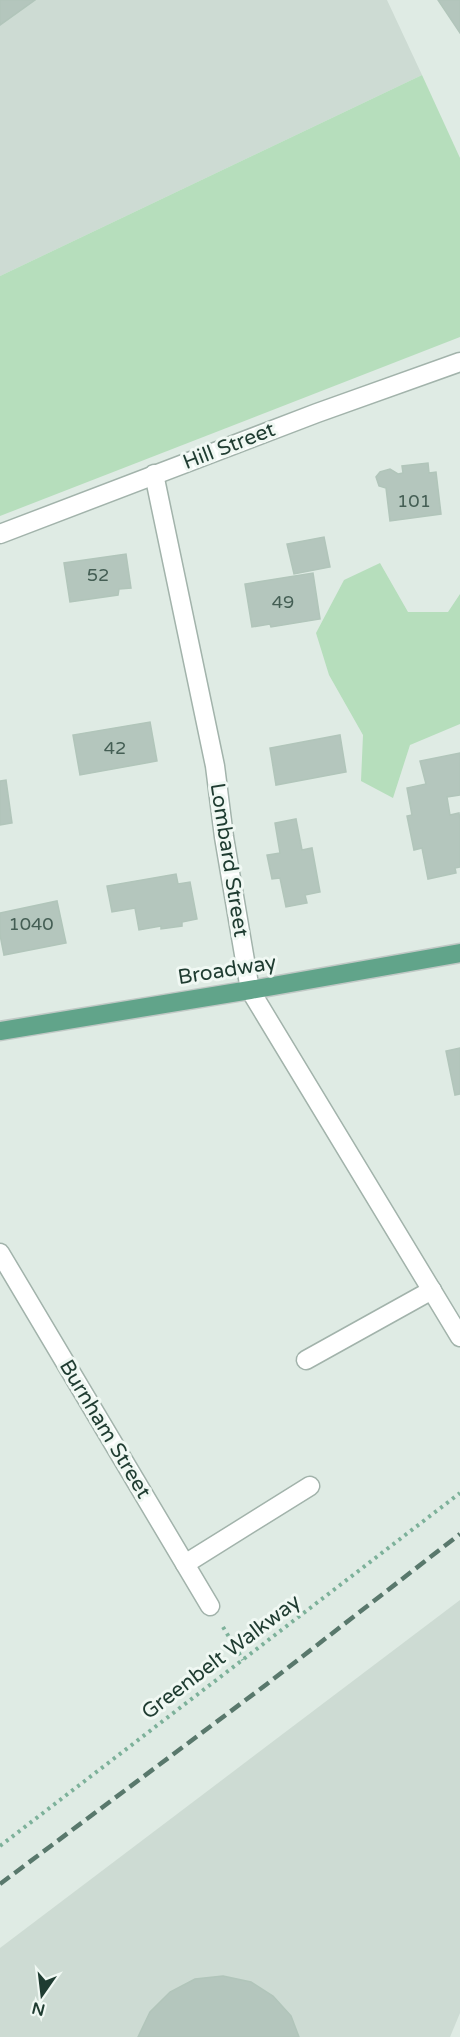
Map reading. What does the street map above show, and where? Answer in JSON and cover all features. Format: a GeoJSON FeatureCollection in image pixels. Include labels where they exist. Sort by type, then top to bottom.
{"type":"FeatureCollection","features":[{"type":"Feature","properties":{"kind":"main road","name":"Broadway"},"geometry":{"type":"LineString","coordinates":[[0,1031],[460,953]]}},
{"type":"Feature","properties":{"kind":"street","name":"Hill Street"},"geometry":{"type":"LineString","coordinates":[[0,534],[154,474],[460,362]]}},
{"type":"Feature","properties":{"kind":"street","name":"Lombard Street"},"geometry":{"type":"LineString","coordinates":[[154,474],[215,766],[224,837],[250,990],[432,1290],[453,1314],[460,1337]]}},
{"type":"Feature","properties":{"kind":"street","name":"Burnham Street"},"geometry":{"type":"LineString","coordinates":[[0,1253],[210,1606]]}},
{"type":"Feature","properties":{"kind":"street"},"geometry":{"type":"LineString","coordinates":[[306,1360],[432,1290]]}},
{"type":"Feature","properties":{"kind":"street"},"geometry":{"type":"LineString","coordinates":[[185,1564],[310,1486]]}},
{"type":"Feature","properties":{"kind":"path","name":"Greenbelt Walkway"},"geometry":{"type":"LineString","coordinates":[[0,1846],[460,1493]]}},
{"type":"Feature","properties":{"kind":"path"},"geometry":{"type":"LineString","coordinates":[[210,1606],[243,1660]]}},
{"type":"Feature","properties":{"kind":"shaded area"},"geometry":{"type":"Polygon","coordinates":[[[0,0],[387,0],[422,75],[0,276],[0,0]]]}},
{"type":"Feature","properties":{"kind":"shaded area"},"geometry":{"type":"Polygon","coordinates":[[[460,1600],[460,2013],[450,2037],[0,2037],[0,1948],[460,1600]]]}},
{"type":"Feature","properties":{"kind":"green space"},"geometry":{"type":"Polygon","coordinates":[[[422,75],[460,158],[460,337],[0,516],[0,276],[422,75]]]}},
{"type":"Feature","properties":{"kind":"green space"},"geometry":{"type":"Polygon","coordinates":[[[380,563],[408,612],[448,612],[460,594],[460,724],[410,745],[393,798],[361,781],[363,735],[329,675],[316,633],[344,580],[380,563]]]}},
{"type":"Feature","properties":{"kind":"building"},"geometry":{"type":"Polygon","coordinates":[[[0,0],[35,0],[0,25],[0,0]]]}},
{"type":"Feature","properties":{"kind":"building"},"geometry":{"type":"Polygon","coordinates":[[[438,0],[460,0],[460,33],[438,0]]]}},
{"type":"Feature","properties":{"kind":"building"},"geometry":{"type":"Polygon","coordinates":[[[428,463],[429,473],[436,472],[441,514],[390,521],[386,488],[379,486],[376,477],[380,472],[390,469],[398,474],[403,473],[402,466],[428,463]]]}},
{"type":"Feature","properties":{"kind":"building"},"geometry":{"type":"Polygon","coordinates":[[[324,537],[330,567],[294,574],[287,544],[324,537]]]}},
{"type":"Feature","properties":{"kind":"building"},"geometry":{"type":"Polygon","coordinates":[[[126,554],[131,588],[119,589],[118,595],[70,602],[64,563],[126,554]]]}},
{"type":"Feature","properties":{"kind":"building"},"geometry":{"type":"Polygon","coordinates":[[[313,573],[320,619],[271,627],[270,624],[252,627],[245,584],[313,573]]]}},
{"type":"Feature","properties":{"kind":"building"},"geometry":{"type":"Polygon","coordinates":[[[150,722],[157,761],[80,775],[73,735],[150,722]]]}},
{"type":"Feature","properties":{"kind":"building"},"geometry":{"type":"Polygon","coordinates":[[[340,735],[346,772],[276,785],[270,748],[340,735]]]}},
{"type":"Feature","properties":{"kind":"building"},"geometry":{"type":"Polygon","coordinates":[[[460,753],[460,795],[447,797],[450,815],[459,813],[460,867],[455,868],[456,873],[428,879],[422,848],[414,850],[407,816],[412,815],[407,788],[426,784],[420,761],[460,753]]]}},
{"type":"Feature","properties":{"kind":"building"},"geometry":{"type":"Polygon","coordinates":[[[6,780],[12,823],[0,825],[0,781],[6,780]]]}},
{"type":"Feature","properties":{"kind":"building"},"geometry":{"type":"Polygon","coordinates":[[[296,819],[302,850],[312,848],[320,892],[305,895],[307,903],[286,907],[280,878],[272,879],[267,855],[280,853],[275,823],[296,819]]]}},
{"type":"Feature","properties":{"kind":"building"},"geometry":{"type":"Polygon","coordinates":[[[176,874],[178,884],[190,882],[197,919],[182,922],[182,926],[161,929],[161,926],[139,930],[135,908],[112,912],[107,886],[176,874]]]}},
{"type":"Feature","properties":{"kind":"building"},"geometry":{"type":"Polygon","coordinates":[[[57,901],[66,943],[4,955],[0,935],[0,913],[57,901]]]}},
{"type":"Feature","properties":{"kind":"building"},"geometry":{"type":"Polygon","coordinates":[[[460,1048],[460,1094],[455,1095],[446,1051],[460,1048]]]}},
{"type":"Feature","properties":{"kind":"building"},"geometry":{"type":"Polygon","coordinates":[[[223,1976],[251,1982],[273,1996],[291,2016],[299,2037],[138,2037],[150,2012],[170,1992],[195,1979],[223,1976]]]}},
{"type":"Feature","properties":{"kind":"railway"},"geometry":{"type":"LineString","coordinates":[[0,1884],[267,1684],[460,1534]]}}]}
